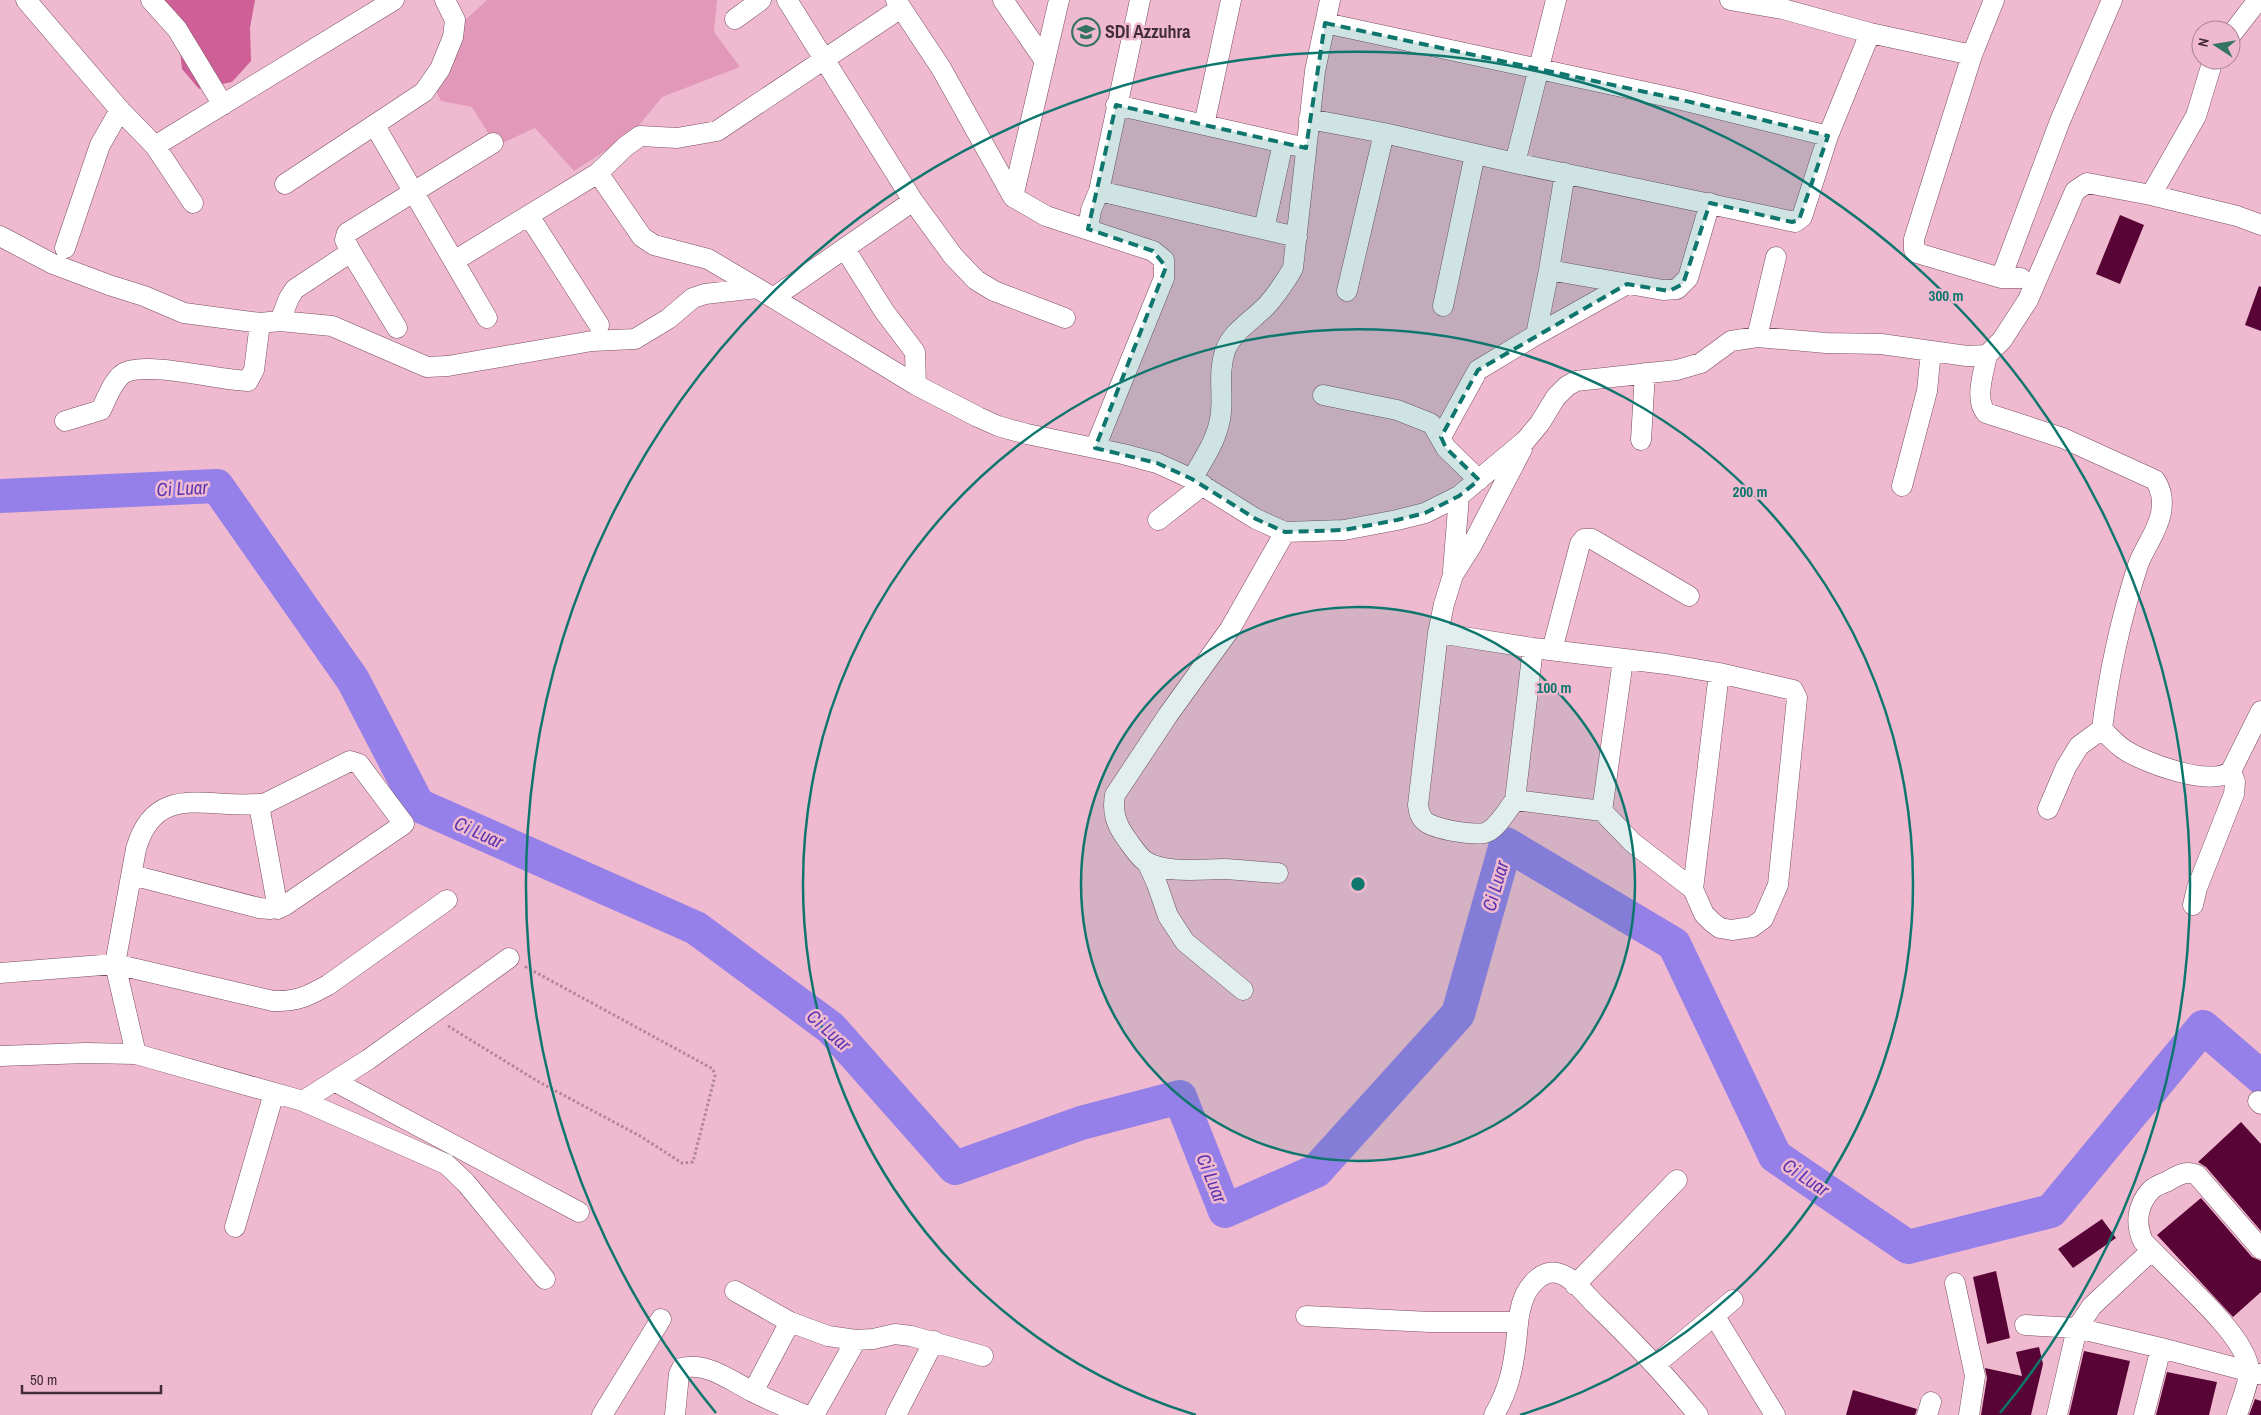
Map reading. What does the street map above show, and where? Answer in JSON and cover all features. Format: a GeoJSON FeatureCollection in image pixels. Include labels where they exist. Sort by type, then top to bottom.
{"type":"FeatureCollection","features":[{"type":"Feature","properties":{"kind":"street"},"geometry":{"type":"LineString","coordinates":[[26,0],[120,110],[155,146],[193,203]]}},
{"type":"Feature","properties":{"kind":"street"},"geometry":{"type":"LineString","coordinates":[[151,0],[177,29],[224,105]]}},
{"type":"Feature","properties":{"kind":"street"},"geometry":{"type":"LineString","coordinates":[[155,146],[394,0]]}},
{"type":"Feature","properties":{"kind":"street"},"geometry":{"type":"LineString","coordinates":[[285,184],[424,92],[448,52],[455,29],[455,20],[445,0]]}},
{"type":"Feature","properties":{"kind":"street"},"geometry":{"type":"LineString","coordinates":[[735,19],[761,0]]}},
{"type":"Feature","properties":{"kind":"street"},"geometry":{"type":"LineString","coordinates":[[787,0],[913,201],[953,256],[976,280],[994,291],[1065,318]]}},
{"type":"Feature","properties":{"kind":"street"},"geometry":{"type":"LineString","coordinates":[[1003,0],[1045,61]]}},
{"type":"Feature","properties":{"kind":"street"},"geometry":{"type":"LineString","coordinates":[[1013,196],[1059,0]]}},
{"type":"Feature","properties":{"kind":"street"},"geometry":{"type":"LineString","coordinates":[[1088,229],[1091,210],[1099,191],[1140,0]]}},
{"type":"Feature","properties":{"kind":"street"},"geometry":{"type":"LineString","coordinates":[[1204,125],[1230,0]]}},
{"type":"Feature","properties":{"kind":"street"},"geometry":{"type":"LineString","coordinates":[[1514,163],[1556,0]]}},
{"type":"Feature","properties":{"kind":"street"},"geometry":{"type":"LineString","coordinates":[[1730,0],[1784,4],[1870,33],[1972,55]]}},
{"type":"Feature","properties":{"kind":"street"},"geometry":{"type":"LineString","coordinates":[[1994,0],[1972,55],[1914,239],[1914,250],[1917,254],[2001,278],[2021,278]]}},
{"type":"Feature","properties":{"kind":"street"},"geometry":{"type":"LineString","coordinates":[[2001,278],[2060,121],[2112,0]]}},
{"type":"Feature","properties":{"kind":"street"},"geometry":{"type":"LineString","coordinates":[[2241,22],[2258,0]]}},
{"type":"Feature","properties":{"kind":"street"},"geometry":{"type":"LineString","coordinates":[[454,261],[598,174],[626,146],[640,136],[676,138],[717,131],[823,59],[898,4],[941,68],[1013,196],[1046,216],[1153,251],[1164,260],[1166,267],[1164,278],[1095,448]]}},
{"type":"Feature","properties":{"kind":"street"},"geometry":{"type":"LineString","coordinates":[[1158,520],[1197,482],[1219,427],[1222,411],[1220,385],[1225,350],[1234,336],[1268,304],[1285,283],[1293,268],[1309,119],[1325,8],[1537,68],[1678,99],[1828,136]]}},
{"type":"Feature","properties":{"kind":"street"},"geometry":{"type":"LineString","coordinates":[[1309,119],[1384,132],[1514,163],[1710,203],[1792,222],[1802,217],[1828,136],[1870,33]]}},
{"type":"Feature","properties":{"kind":"street"},"geometry":{"type":"LineString","coordinates":[[2151,195],[2196,116],[2211,70]]}},
{"type":"Feature","properties":{"kind":"street"},"geometry":{"type":"LineString","coordinates":[[1116,105],[1306,148]]}},
{"type":"Feature","properties":{"kind":"street"},"geometry":{"type":"LineString","coordinates":[[65,248],[91,166],[100,145],[120,110]]}},
{"type":"Feature","properties":{"kind":"street"},"geometry":{"type":"LineString","coordinates":[[375,126],[487,318]]}},
{"type":"Feature","properties":{"kind":"street"},"geometry":{"type":"LineString","coordinates":[[1347,291],[1384,132]]}},
{"type":"Feature","properties":{"kind":"street"},"geometry":{"type":"LineString","coordinates":[[397,328],[345,240],[350,230],[493,143]]}},
{"type":"Feature","properties":{"kind":"street"},"geometry":{"type":"LineString","coordinates":[[1264,229],[1283,143]]}},
{"type":"Feature","properties":{"kind":"street"},"geometry":{"type":"LineString","coordinates":[[1443,306],[1475,154]]}},
{"type":"Feature","properties":{"kind":"street"},"geometry":{"type":"LineString","coordinates":[[1536,335],[1550,270],[1565,173]]}},
{"type":"Feature","properties":{"kind":"street"},"geometry":{"type":"LineString","coordinates":[[598,174],[642,237],[654,245],[708,259],[916,385],[998,426],[1157,463],[1197,482],[1256,519],[1284,532],[1344,530],[1425,513],[1459,496],[1526,440],[1540,423],[1556,397],[1576,380],[1677,370],[1701,363],[1730,340],[1757,336],[1826,343],[1881,344],[1967,356],[1987,354],[2002,340],[2028,300],[2071,198],[2080,186],[2086,183],[2097,183],[2151,195],[2237,216],[2261,225]]}},
{"type":"Feature","properties":{"kind":"street"},"geometry":{"type":"LineString","coordinates":[[1099,191],[1297,236]]}},
{"type":"Feature","properties":{"kind":"street"},"geometry":{"type":"LineString","coordinates":[[0,236],[53,264],[144,296],[184,313],[260,323],[280,321],[332,326],[427,367],[448,366],[592,341],[635,339],[668,319],[693,298],[705,294],[765,293],[845,249],[913,201]]}},
{"type":"Feature","properties":{"kind":"street"},"geometry":{"type":"LineString","coordinates":[[1550,270],[1669,290],[1683,284],[1688,278],[1710,203]]}},
{"type":"Feature","properties":{"kind":"street"},"geometry":{"type":"LineString","coordinates":[[529,216],[599,325]]}},
{"type":"Feature","properties":{"kind":"street"},"geometry":{"type":"LineString","coordinates":[[845,249],[884,311],[915,352],[916,385]]}},
{"type":"Feature","properties":{"kind":"street"},"geometry":{"type":"LineString","coordinates":[[280,321],[288,298],[295,289],[351,252]]}},
{"type":"Feature","properties":{"kind":"street"},"geometry":{"type":"LineString","coordinates":[[1757,336],[1776,257]]}},
{"type":"Feature","properties":{"kind":"street"},"geometry":{"type":"LineString","coordinates":[[1441,437],[1478,370],[1627,284]]}},
{"type":"Feature","properties":{"kind":"street"},"geometry":{"type":"LineString","coordinates":[[65,421],[101,410],[112,386],[125,372],[146,368],[248,381],[254,370],[260,323]]}},
{"type":"Feature","properties":{"kind":"street"},"geometry":{"type":"LineString","coordinates":[[1902,486],[1926,391],[1931,352]]}},
{"type":"Feature","properties":{"kind":"street"},"geometry":{"type":"LineString","coordinates":[[1987,354],[1980,400],[1982,408],[1986,413],[2063,438],[2155,480],[2160,488],[2162,497],[2161,514],[2140,558],[2122,618],[2108,675],[2102,729],[2079,746],[2066,767],[2048,809]]}},
{"type":"Feature","properties":{"kind":"street"},"geometry":{"type":"LineString","coordinates":[[1641,440],[1645,373]]}},
{"type":"Feature","properties":{"kind":"street"},"geometry":{"type":"LineString","coordinates":[[1323,395],[1397,410],[1417,417],[1434,427],[1446,448],[1479,480]]}},
{"type":"Feature","properties":{"kind":"street"},"geometry":{"type":"LineString","coordinates":[[1453,575],[1472,545],[1526,440]]}},
{"type":"Feature","properties":{"kind":"street"},"geometry":{"type":"LineString","coordinates":[[1459,496],[1453,575],[1438,633],[1418,805],[1419,814],[1434,827],[1481,834],[1493,828],[1515,800],[1543,649],[1580,544],[1584,539],[1592,538],[1689,596]]}},
{"type":"Feature","properties":{"kind":"street"},"geometry":{"type":"LineString","coordinates":[[1278,873],[1225,869],[1172,869],[1147,862],[1137,854],[1116,820],[1113,807],[1115,795],[1168,715],[1230,629],[1284,532]]}},
{"type":"Feature","properties":{"kind":"street"},"geometry":{"type":"LineString","coordinates":[[1438,633],[1718,673],[1788,688],[1793,690],[1797,698],[1778,885],[1763,919],[1752,927],[1742,930],[1720,928],[1712,922],[1704,914],[1693,889],[1633,843],[1602,811],[1515,800]]}},
{"type":"Feature","properties":{"kind":"street"},"geometry":{"type":"LineString","coordinates":[[1602,811],[1623,660]]}},
{"type":"Feature","properties":{"kind":"street"},"geometry":{"type":"LineString","coordinates":[[1693,889],[1718,673]]}},
{"type":"Feature","properties":{"kind":"street"},"geometry":{"type":"LineString","coordinates":[[2102,729],[2122,748],[2142,759],[2198,777],[2218,777],[2226,776],[2231,771],[2254,739],[2261,711]]}},
{"type":"Feature","properties":{"kind":"street"},"geometry":{"type":"LineString","coordinates":[[132,875],[259,908],[278,909],[297,898],[404,824],[356,762],[345,762],[286,795],[259,804],[239,806],[204,801],[184,802],[169,806],[152,817],[141,832],[132,875],[115,964],[136,1054]]}},
{"type":"Feature","properties":{"kind":"street"},"geometry":{"type":"LineString","coordinates":[[2193,905],[2197,888],[2234,794],[2234,782],[2231,771]]}},
{"type":"Feature","properties":{"kind":"street"},"geometry":{"type":"LineString","coordinates":[[259,804],[278,909]]}},
{"type":"Feature","properties":{"kind":"street"},"geometry":{"type":"LineString","coordinates":[[1147,862],[1168,916],[1185,942],[1243,990]]}},
{"type":"Feature","properties":{"kind":"street"},"geometry":{"type":"LineString","coordinates":[[0,973],[115,964],[273,1002],[291,1002],[309,996],[328,985],[448,900]]}},
{"type":"Feature","properties":{"kind":"street"},"geometry":{"type":"LineString","coordinates":[[303,1101],[369,1059],[509,958]]}},
{"type":"Feature","properties":{"kind":"street"},"geometry":{"type":"LineString","coordinates":[[0,1056],[86,1053],[136,1054],[303,1101],[446,1164],[466,1183],[545,1279]]}},
{"type":"Feature","properties":{"kind":"street"},"geometry":{"type":"LineString","coordinates":[[334,1081],[579,1212]]}},
{"type":"Feature","properties":{"kind":"street"},"geometry":{"type":"LineString","coordinates":[[235,1226],[274,1092]]}},
{"type":"Feature","properties":{"kind":"street"},"geometry":{"type":"LineString","coordinates":[[2255,1373],[2231,1331],[2143,1241],[2137,1227],[2138,1215],[2151,1190],[2178,1175],[2190,1172],[2197,1175],[2261,1249]]}},
{"type":"Feature","properties":{"kind":"street"},"geometry":{"type":"LineString","coordinates":[[1575,1284],[1678,1180]]}},
{"type":"Feature","properties":{"kind":"street"},"geometry":{"type":"LineString","coordinates":[[2057,1415],[2077,1328],[2092,1306],[2152,1251]]}},
{"type":"Feature","properties":{"kind":"street"},"geometry":{"type":"LineString","coordinates":[[1494,1415],[1506,1393],[1515,1350],[1518,1322],[1526,1294],[1534,1281],[1546,1274],[1556,1272],[1575,1284],[1656,1364],[1698,1415]]}},
{"type":"Feature","properties":{"kind":"street"},"geometry":{"type":"LineString","coordinates":[[1955,1283],[1975,1376],[1969,1415]]}},
{"type":"Feature","properties":{"kind":"street"},"geometry":{"type":"LineString","coordinates":[[734,1291],[790,1322],[828,1336],[856,1340],[873,1339],[895,1334],[934,1341],[983,1356]]}},
{"type":"Feature","properties":{"kind":"street"},"geometry":{"type":"LineString","coordinates":[[1656,1364],[1687,1336],[1733,1300]]}},
{"type":"Feature","properties":{"kind":"street"},"geometry":{"type":"LineString","coordinates":[[1714,1315],[1775,1415]]}},
{"type":"Feature","properties":{"kind":"street"},"geometry":{"type":"LineString","coordinates":[[1306,1316],[1430,1322],[1518,1322]]}},
{"type":"Feature","properties":{"kind":"street"},"geometry":{"type":"LineString","coordinates":[[602,1415],[661,1319]]}},
{"type":"Feature","properties":{"kind":"street"},"geometry":{"type":"LineString","coordinates":[[753,1392],[790,1322]]}},
{"type":"Feature","properties":{"kind":"street"},"geometry":{"type":"LineString","coordinates":[[2025,1325],[2077,1328],[2255,1373]]}},
{"type":"Feature","properties":{"kind":"street"},"geometry":{"type":"LineString","coordinates":[[814,1415],[856,1340]]}},
{"type":"Feature","properties":{"kind":"street"},"geometry":{"type":"LineString","coordinates":[[896,1415],[934,1341]]}},
{"type":"Feature","properties":{"kind":"street"},"geometry":{"type":"LineString","coordinates":[[2144,1415],[2161,1348]]}},
{"type":"Feature","properties":{"kind":"street"},"geometry":{"type":"LineString","coordinates":[[675,1415],[679,1374],[682,1368],[689,1366],[715,1372],[753,1392],[805,1415]]}},
{"type":"Feature","properties":{"kind":"street"},"geometry":{"type":"LineString","coordinates":[[2237,1415],[2255,1373]]}},
{"type":"Feature","properties":{"kind":"path"},"geometry":{"type":"LineString","coordinates":[[431,1015],[539,1082],[640,1136],[682,1163],[693,1162],[715,1076],[713,1070],[509,958]]}},
{"type":"Feature","properties":{"kind":"highlighted area"},"geometry":{"type":"Polygon","coordinates":[[[1325,23],[1678,99],[1828,136],[1799,220],[1792,222],[1710,203],[1683,284],[1669,291],[1627,284],[1478,370],[1441,437],[1446,448],[1479,480],[1459,496],[1425,513],[1397,520],[1344,530],[1285,532],[1256,519],[1192,479],[1157,463],[1095,448],[1166,267],[1153,251],[1088,229],[1116,105],[1306,148],[1325,23]]]}},
{"type":"Feature","properties":{"kind":"shaded area"},"geometry":{"type":"Polygon","coordinates":[[[163,0],[255,0],[250,28],[251,61],[232,82],[199,89],[182,69],[176,12],[163,0]]]}},
{"type":"Feature","properties":{"kind":"shaded area"},"geometry":{"type":"Polygon","coordinates":[[[487,0],[717,0],[714,32],[740,67],[662,97],[632,134],[574,171],[535,128],[496,146],[472,107],[441,101],[434,87],[465,20],[487,0]]]}},
{"type":"Feature","properties":{"kind":"building"},"geometry":{"type":"Polygon","coordinates":[[[2120,215],[2144,225],[2120,284],[2096,274],[2120,215]]]}},
{"type":"Feature","properties":{"kind":"building"},"geometry":{"type":"Polygon","coordinates":[[[2259,286],[2261,287],[2261,331],[2245,325],[2259,286]]]}},
{"type":"Feature","properties":{"kind":"building"},"geometry":{"type":"Polygon","coordinates":[[[2241,1122],[2261,1144],[2261,1231],[2206,1167],[2198,1162],[2241,1122]]]}},
{"type":"Feature","properties":{"kind":"building"},"geometry":{"type":"Polygon","coordinates":[[[2201,1198],[2252,1257],[2261,1261],[2261,1292],[2233,1317],[2157,1235],[2201,1198]]]}},
{"type":"Feature","properties":{"kind":"building"},"geometry":{"type":"Polygon","coordinates":[[[2102,1219],[2116,1238],[2073,1268],[2058,1249],[2102,1219]]]}},
{"type":"Feature","properties":{"kind":"building"},"geometry":{"type":"Polygon","coordinates":[[[1996,1271],[2010,1338],[1987,1344],[1973,1277],[1996,1271]]]}},
{"type":"Feature","properties":{"kind":"building"},"geometry":{"type":"Polygon","coordinates":[[[2039,1347],[2043,1364],[2031,1415],[1981,1415],[1987,1378],[1985,1368],[2022,1376],[2016,1352],[2039,1347]]]}},
{"type":"Feature","properties":{"kind":"building"},"geometry":{"type":"Polygon","coordinates":[[[2084,1351],[2130,1361],[2117,1415],[2069,1415],[2084,1351]]]}},
{"type":"Feature","properties":{"kind":"building"},"geometry":{"type":"Polygon","coordinates":[[[2167,1372],[2217,1382],[2209,1415],[2156,1415],[2167,1372]]]}},
{"type":"Feature","properties":{"kind":"building"},"geometry":{"type":"Polygon","coordinates":[[[1853,1390],[1917,1409],[1915,1415],[1846,1415],[1853,1390]]]}},
{"type":"Feature","properties":{"kind":"building"},"geometry":{"type":"Polygon","coordinates":[[[2255,1399],[2261,1401],[2261,1415],[2249,1415],[2255,1399]]]}},
{"type":"Feature","properties":{"kind":"waterway","name":"Ci Luar"},"geometry":{"type":"LineString","coordinates":[[0,496],[217,486],[353,680],[418,805],[696,928],[831,1028],[955,1168],[1081,1123],[1180,1097],[1225,1211],[1316,1171],[1458,1014],[1506,844],[1674,944],[1775,1156],[1908,1247],[2051,1211],[2203,1027],[2261,1077]]}},
{"type":"Feature","properties":{"kind":"place","name":"SDI Azzuhra"},"geometry":{"type":"Point","coordinates":[1086,32]}}]}
